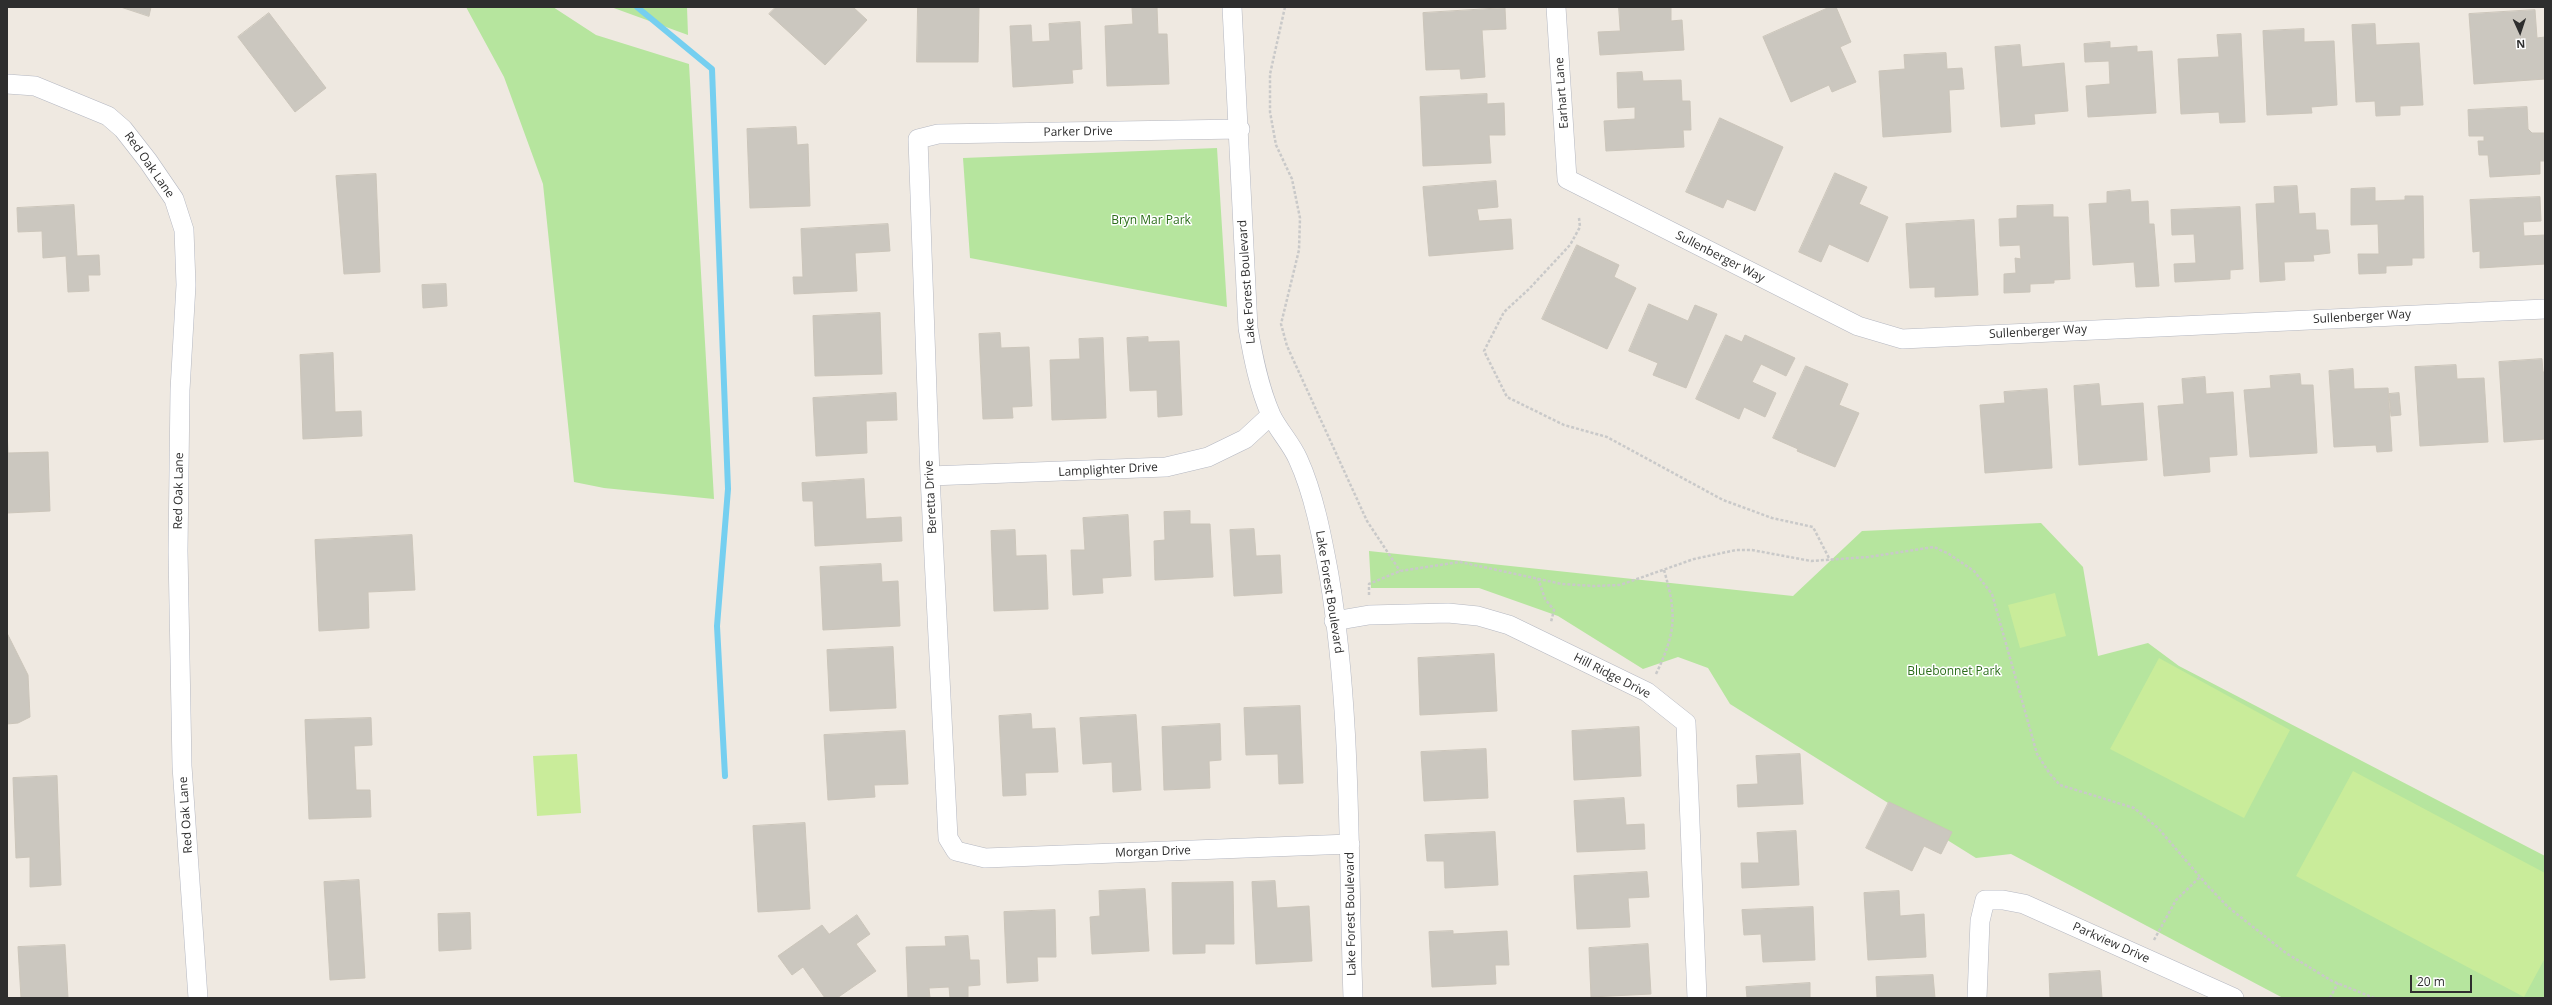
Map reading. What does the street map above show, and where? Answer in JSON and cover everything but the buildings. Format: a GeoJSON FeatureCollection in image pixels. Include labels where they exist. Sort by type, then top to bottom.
{"type":"FeatureCollection","features":[{"type":"Feature","properties":{"kind":"street","name":"Lake Forest Boulevard"},"geometry":{"type":"LineString","coordinates":[[1232,7],[1240,129],[1248,328],[1254,362],[1271,415],[1298,458],[1314,506],[1329,576],[1341,668],[1350,844],[1353,998]]}},
{"type":"Feature","properties":{"kind":"street","name":"Earhart Lane"},"geometry":{"type":"LineString","coordinates":[[1556,7],[1567,179]]}},
{"type":"Feature","properties":{"kind":"street","name":"Red Oak Lane"},"geometry":{"type":"LineString","coordinates":[[7,84],[35,86],[108,116],[123,129],[148,161],[174,199],[184,230],[186,285],[180,390],[178,558],[182,766],[198,998]]}},
{"type":"Feature","properties":{"kind":"street","name":"Parker Drive"},"geometry":{"type":"LineString","coordinates":[[918,139],[938,134],[1240,129]]}},
{"type":"Feature","properties":{"kind":"street","name":"Beretta Drive"},"geometry":{"type":"LineString","coordinates":[[918,139],[930,476],[946,826],[948,838],[956,852]]}},
{"type":"Feature","properties":{"kind":"street","name":"Sullenberger Way"},"geometry":{"type":"LineString","coordinates":[[1567,179],[1858,326],[1902,338],[2545,309]]}},
{"type":"Feature","properties":{"kind":"street","name":"Lamplighter Drive"},"geometry":{"type":"LineString","coordinates":[[930,476],[1166,467],[1208,457],[1245,439],[1271,415]]}},
{"type":"Feature","properties":{"kind":"street","name":"Hill Ridge Drive"},"geometry":{"type":"LineString","coordinates":[[1334,621],[1369,615],[1448,613],[1478,616],[1509,625],[1647,692],[1686,722],[1697,998]]}},
{"type":"Feature","properties":{"kind":"street","name":"Morgan Drive"},"geometry":{"type":"LineString","coordinates":[[956,852],[985,858],[1350,844]]}},
{"type":"Feature","properties":{"kind":"street","name":"Parkview Drive"},"geometry":{"type":"LineString","coordinates":[[1977,998],[1980,921],[1985,900],[2003,900],[2024,904],[2234,998]]}},
{"type":"Feature","properties":{"kind":"path"},"geometry":{"type":"LineString","coordinates":[[1285,7],[1270,74],[1270,112],[1276,146],[1292,179],[1300,218],[1299,250],[1281,324],[1287,346],[1364,514],[1400,571]]}},
{"type":"Feature","properties":{"kind":"path"},"geometry":{"type":"LineString","coordinates":[[1579,218],[1580,227],[1570,245],[1529,289],[1504,312],[1484,351],[1507,397],[1564,425],[1607,438],[1723,500],[1772,518],[1813,527],[1830,560]]}},
{"type":"Feature","properties":{"kind":"path"},"geometry":{"type":"LineString","coordinates":[[1369,615],[1369,584],[1400,571],[1460,562],[1562,584],[1594,586],[1620,585],[1694,559],[1736,550],[1752,550],[1811,561],[1868,557],[1926,547],[1949,554],[1974,571],[1992,594],[2037,754],[2050,774],[2060,785],[2134,808],[2158,828],[2228,907],[2286,953],[2338,984],[2374,998]]}},
{"type":"Feature","properties":{"kind":"path"},"geometry":{"type":"LineString","coordinates":[[1647,692],[1664,657],[1673,631],[1673,603],[1664,570]]}},
{"type":"Feature","properties":{"kind":"path"},"geometry":{"type":"LineString","coordinates":[[1538,578],[1545,599],[1554,610],[1545,643]]}},
{"type":"Feature","properties":{"kind":"path"},"geometry":{"type":"LineString","coordinates":[[2146,959],[2160,926],[2170,910],[2188,886],[2200,877]]}},
{"type":"Feature","properties":{"kind":"path"},"geometry":{"type":"LineString","coordinates":[[2330,998],[2338,984]]}},
{"type":"Feature","properties":{"kind":"green space"},"geometry":{"type":"Polygon","coordinates":[[[466,7],[553,7],[596,35],[689,64],[714,499],[604,488],[574,482],[543,184],[504,77],[466,7]]]}},
{"type":"Feature","properties":{"kind":"green space"},"geometry":{"type":"Polygon","coordinates":[[[611,7],[687,7],[688,35],[611,7]]]}},
{"type":"Feature","properties":{"kind":"green space","name":"Bryn Mar Park"},"geometry":{"type":"Polygon","coordinates":[[[1217,148],[1227,307],[970,258],[963,158],[1217,148]]]}},
{"type":"Feature","properties":{"kind":"green space","name":"Bluebonnet Park"},"geometry":{"type":"Polygon","coordinates":[[[2041,523],[2083,567],[2098,656],[2148,643],[2179,666],[2545,856],[2545,998],[2283,998],[2011,854],[1976,858],[1730,704],[1708,668],[1678,657],[1643,669],[1558,616],[1479,588],[1371,588],[1369,551],[1793,596],[1862,531],[2041,523]]]}},
{"type":"Feature","properties":{"kind":"green space"},"geometry":{"type":"Polygon","coordinates":[[[2055,593],[2066,636],[2020,648],[2008,605],[2055,593]]]}},
{"type":"Feature","properties":{"kind":"green space"},"geometry":{"type":"Polygon","coordinates":[[[2159,658],[2290,730],[2244,818],[2110,749],[2159,658]]]}},
{"type":"Feature","properties":{"kind":"green space"},"geometry":{"type":"Polygon","coordinates":[[[577,754],[581,813],[537,816],[533,756],[577,754]]]}},
{"type":"Feature","properties":{"kind":"green space"},"geometry":{"type":"Polygon","coordinates":[[[2353,771],[2545,873],[2545,958],[2524,997],[2296,876],[2353,771]]]}},
{"type":"Feature","properties":{"kind":"waterway"},"geometry":{"type":"LineString","coordinates":[[637,7],[712,69],[728,489],[717,626],[725,776]]}}]}
